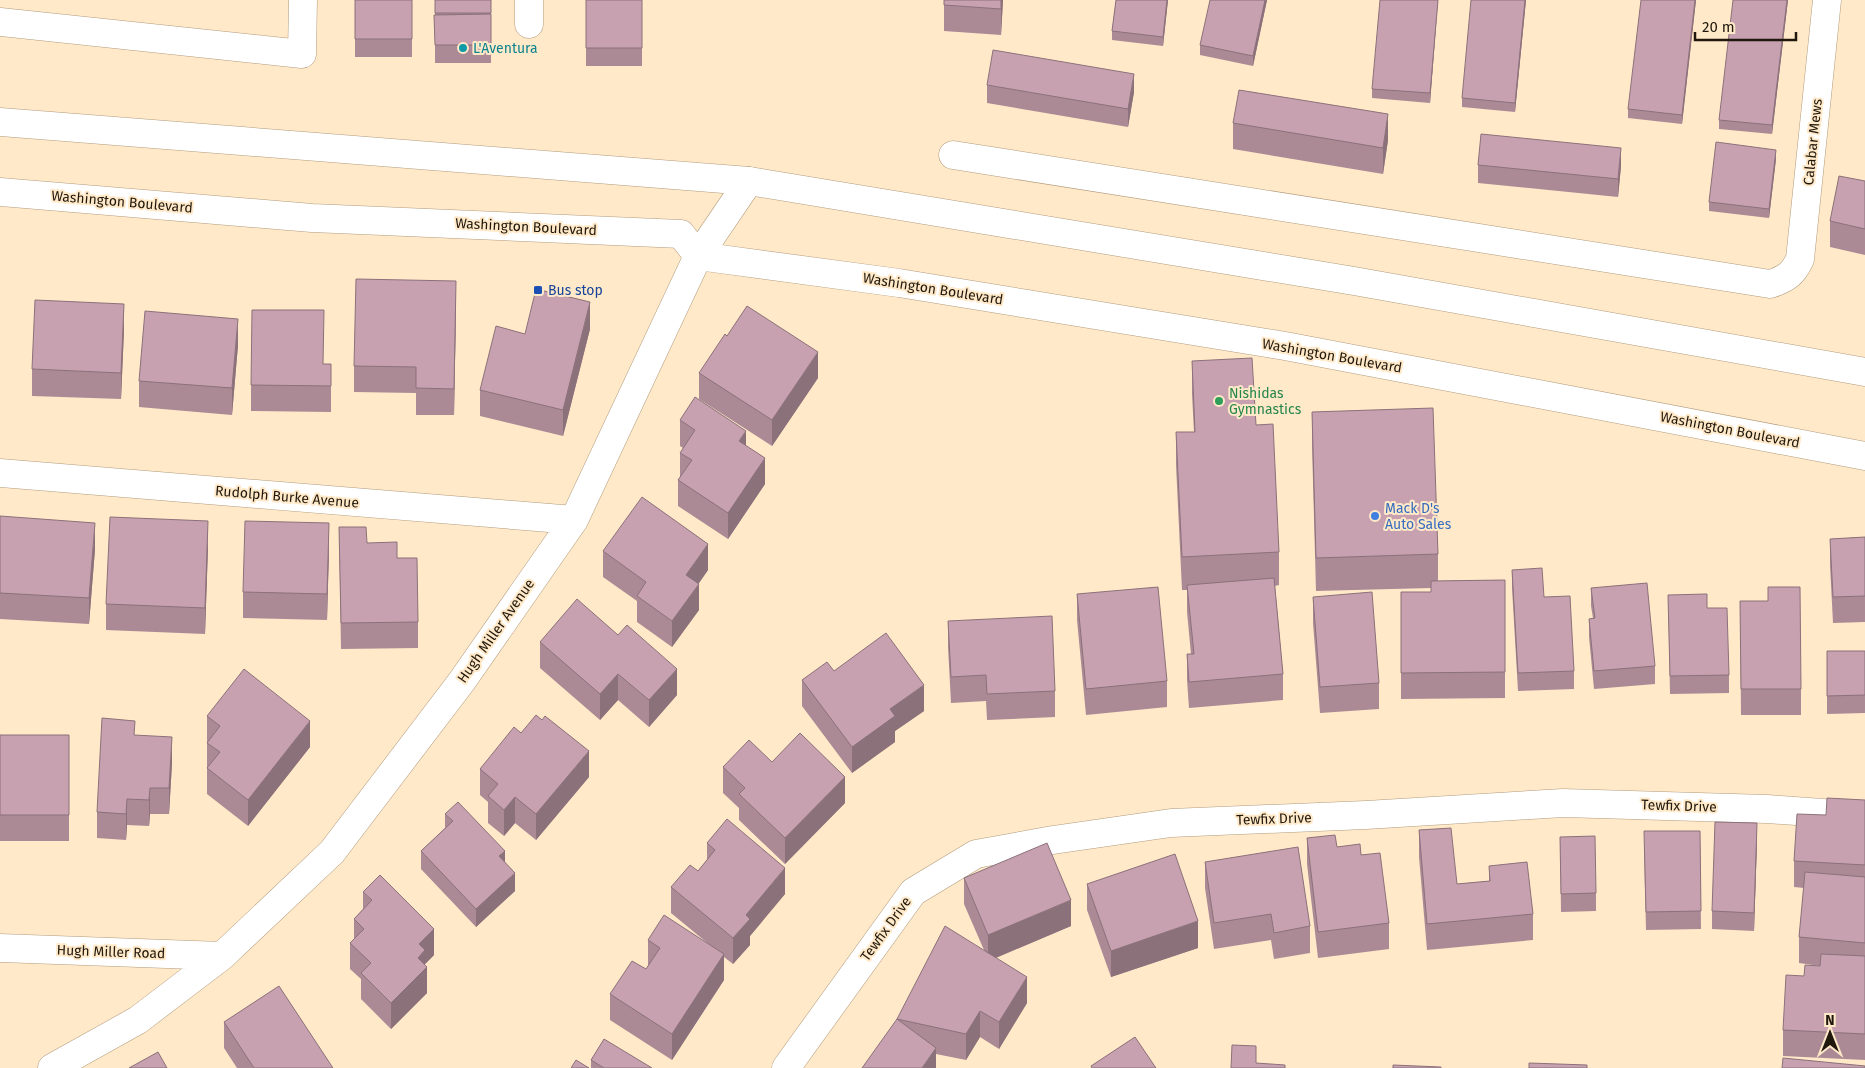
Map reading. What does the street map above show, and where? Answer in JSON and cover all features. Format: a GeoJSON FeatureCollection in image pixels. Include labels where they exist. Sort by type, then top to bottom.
{"type":"FeatureCollection","features":[{"type":"Feature","properties":{"kind":"main road"},"geometry":{"type":"LineString","coordinates":[[0,22],[302,54],[303,0]]}},
{"type":"Feature","properties":{"kind":"main road","name":"Calabar Mews"},"geometry":{"type":"LineString","coordinates":[[953,155],[1770,284],[1785,279],[1794,270],[1800,259],[1827,0]]}},
{"type":"Feature","properties":{"kind":"main road"},"geometry":{"type":"LineString","coordinates":[[0,122],[749,181],[1354,281],[1865,372]]}},
{"type":"Feature","properties":{"kind":"main road"},"geometry":{"type":"LineString","coordinates":[[698,256],[749,181]]}},
{"type":"Feature","properties":{"kind":"main road","name":"Washington Boulevard"},"geometry":{"type":"LineString","coordinates":[[0,192],[312,218],[682,234],[698,256],[899,283],[1285,346],[1865,456]]}},
{"type":"Feature","properties":{"kind":"main road","name":"Hugh Miller Avenue"},"geometry":{"type":"LineString","coordinates":[[52,1068],[138,1020],[222,956],[332,852],[462,681],[574,520],[698,256]]}},
{"type":"Feature","properties":{"kind":"main road","name":"Rudolph Burke Avenue"},"geometry":{"type":"LineString","coordinates":[[0,473],[574,520]]}},
{"type":"Feature","properties":{"kind":"main road","name":"Tewfix Drive"},"geometry":{"type":"LineString","coordinates":[[786,1068],[913,892],[976,854],[1053,840],[1171,823],[1366,815],[1563,803],[1766,809],[1865,816]]}},
{"type":"Feature","properties":{"kind":"main road","name":"Hugh Miller Road"},"geometry":{"type":"LineString","coordinates":[[0,948],[222,956]]}},
{"type":"Feature","properties":{"kind":"building"},"geometry":{"type":"Polygon","coordinates":[[[355,0],[412,0],[412,39],[355,39],[355,0]]]}},
{"type":"Feature","properties":{"kind":"building"},"geometry":{"type":"Polygon","coordinates":[[[435,0],[491,0],[491,13],[435,13],[435,0]]]}},
{"type":"Feature","properties":{"kind":"building"},"geometry":{"type":"Polygon","coordinates":[[[586,0],[642,0],[642,48],[586,48],[586,0]]]}},
{"type":"Feature","properties":{"kind":"building"},"geometry":{"type":"Polygon","coordinates":[[[944,0],[1001,0],[1001,9],[944,5],[944,0]]]}},
{"type":"Feature","properties":{"kind":"building"},"geometry":{"type":"Polygon","coordinates":[[[1116,0],[1167,0],[1163,37],[1112,31],[1116,0]]]}},
{"type":"Feature","properties":{"kind":"building"},"geometry":{"type":"Polygon","coordinates":[[[1210,0],[1265,0],[1253,56],[1200,45],[1210,0]]]}},
{"type":"Feature","properties":{"kind":"building"},"geometry":{"type":"Polygon","coordinates":[[[1380,0],[1438,0],[1430,93],[1372,89],[1380,0]]]}},
{"type":"Feature","properties":{"kind":"building"},"geometry":{"type":"Polygon","coordinates":[[[1471,0],[1525,0],[1515,103],[1462,98],[1471,0]]]}},
{"type":"Feature","properties":{"kind":"building"},"geometry":{"type":"Polygon","coordinates":[[[1641,0],[1695,0],[1682,115],[1628,109],[1641,0]]]}},
{"type":"Feature","properties":{"kind":"building"},"geometry":{"type":"Polygon","coordinates":[[[1733,0],[1787,0],[1772,125],[1719,120],[1733,0]]]}},
{"type":"Feature","properties":{"kind":"building"},"geometry":{"type":"Polygon","coordinates":[[[491,14],[491,45],[435,45],[434,15],[491,14]]]}},
{"type":"Feature","properties":{"kind":"building"},"geometry":{"type":"Polygon","coordinates":[[[993,50],[1134,74],[1128,109],[987,85],[993,50]]]}},
{"type":"Feature","properties":{"kind":"building"},"geometry":{"type":"Polygon","coordinates":[[[1239,90],[1388,114],[1383,148],[1233,123],[1239,90]]]}},
{"type":"Feature","properties":{"kind":"building"},"geometry":{"type":"Polygon","coordinates":[[[1481,134],[1621,148],[1618,179],[1478,165],[1481,134]]]}},
{"type":"Feature","properties":{"kind":"building"},"geometry":{"type":"Polygon","coordinates":[[[1716,142],[1776,150],[1769,209],[1709,202],[1716,142]]]}},
{"type":"Feature","properties":{"kind":"building"},"geometry":{"type":"Polygon","coordinates":[[[1839,176],[1865,181],[1865,229],[1830,221],[1839,176]]]}},
{"type":"Feature","properties":{"kind":"building"},"geometry":{"type":"Polygon","coordinates":[[[356,279],[456,281],[454,389],[416,388],[416,367],[354,366],[356,279]]]}},
{"type":"Feature","properties":{"kind":"building"},"geometry":{"type":"Polygon","coordinates":[[[536,289],[590,302],[563,410],[480,390],[496,326],[525,334],[536,289]]]}},
{"type":"Feature","properties":{"kind":"building"},"geometry":{"type":"Polygon","coordinates":[[[35,300],[124,304],[121,373],[32,369],[35,300]]]}},
{"type":"Feature","properties":{"kind":"building"},"geometry":{"type":"Polygon","coordinates":[[[747,306],[818,352],[772,420],[699,373],[725,334],[727,336],[747,306]]]}},
{"type":"Feature","properties":{"kind":"building"},"geometry":{"type":"Polygon","coordinates":[[[252,310],[324,310],[323,364],[331,364],[331,386],[251,385],[252,310]]]}},
{"type":"Feature","properties":{"kind":"building"},"geometry":{"type":"Polygon","coordinates":[[[145,311],[238,319],[232,388],[139,381],[145,311]]]}},
{"type":"Feature","properties":{"kind":"building"},"geometry":{"type":"Polygon","coordinates":[[[1252,358],[1256,425],[1273,424],[1279,552],[1182,557],[1176,432],[1195,432],[1192,361],[1252,358]]]}},
{"type":"Feature","properties":{"kind":"building"},"geometry":{"type":"Polygon","coordinates":[[[695,397],[746,431],[739,441],[765,458],[728,513],[678,480],[692,460],[680,453],[695,430],[680,420],[695,397]]]}},
{"type":"Feature","properties":{"kind":"building","name":"Mack D's Auto Sales"},"geometry":{"type":"Polygon","coordinates":[[[1433,408],[1438,554],[1316,558],[1312,412],[1433,408]]]}},
{"type":"Feature","properties":{"kind":"building"},"geometry":{"type":"Polygon","coordinates":[[[642,497],[708,544],[686,575],[699,584],[672,621],[637,596],[646,582],[603,551],[642,497]]]}},
{"type":"Feature","properties":{"kind":"building"},"geometry":{"type":"Polygon","coordinates":[[[0,516],[95,523],[89,598],[0,593],[0,516]]]}},
{"type":"Feature","properties":{"kind":"building"},"geometry":{"type":"Polygon","coordinates":[[[110,517],[208,521],[205,608],[106,604],[110,517]]]}},
{"type":"Feature","properties":{"kind":"building"},"geometry":{"type":"Polygon","coordinates":[[[245,521],[329,523],[327,594],[243,592],[245,521]]]}},
{"type":"Feature","properties":{"kind":"building"},"geometry":{"type":"Polygon","coordinates":[[[339,527],[366,527],[367,543],[397,542],[397,558],[417,558],[418,622],[341,623],[339,527]]]}},
{"type":"Feature","properties":{"kind":"building"},"geometry":{"type":"Polygon","coordinates":[[[1865,537],[1865,596],[1833,597],[1830,539],[1865,537]]]}},
{"type":"Feature","properties":{"kind":"building"},"geometry":{"type":"Polygon","coordinates":[[[1542,568],[1544,597],[1570,596],[1574,671],[1518,673],[1512,570],[1542,568]]]}},
{"type":"Feature","properties":{"kind":"building"},"geometry":{"type":"Polygon","coordinates":[[[1274,578],[1283,674],[1189,682],[1187,654],[1194,654],[1187,585],[1274,578]]]}},
{"type":"Feature","properties":{"kind":"building"},"geometry":{"type":"Polygon","coordinates":[[[1505,580],[1505,672],[1401,673],[1401,592],[1431,592],[1431,581],[1505,580]]]}},
{"type":"Feature","properties":{"kind":"building"},"geometry":{"type":"Polygon","coordinates":[[[1647,583],[1655,666],[1594,671],[1589,619],[1595,618],[1591,588],[1647,583]]]}},
{"type":"Feature","properties":{"kind":"building"},"geometry":{"type":"Polygon","coordinates":[[[1158,587],[1167,681],[1086,689],[1077,594],[1158,587]]]}},
{"type":"Feature","properties":{"kind":"building"},"geometry":{"type":"Polygon","coordinates":[[[1768,587],[1800,587],[1801,689],[1741,689],[1740,601],[1768,601],[1768,587]]]}},
{"type":"Feature","properties":{"kind":"building"},"geometry":{"type":"Polygon","coordinates":[[[1372,592],[1379,683],[1320,687],[1313,597],[1372,592]]]}},
{"type":"Feature","properties":{"kind":"building"},"geometry":{"type":"Polygon","coordinates":[[[1707,594],[1707,608],[1727,608],[1729,675],[1670,676],[1668,595],[1707,594]]]}},
{"type":"Feature","properties":{"kind":"building"},"geometry":{"type":"Polygon","coordinates":[[[577,599],[618,635],[627,625],[677,669],[649,700],[618,674],[600,694],[540,642],[577,599]]]}},
{"type":"Feature","properties":{"kind":"building"},"geometry":{"type":"Polygon","coordinates":[[[1052,616],[1055,691],[987,694],[986,675],[951,677],[948,621],[1052,616]]]}},
{"type":"Feature","properties":{"kind":"building"},"geometry":{"type":"Polygon","coordinates":[[[886,633],[924,685],[890,709],[895,716],[852,747],[802,680],[827,662],[834,671],[886,633]]]}},
{"type":"Feature","properties":{"kind":"building"},"geometry":{"type":"Polygon","coordinates":[[[1827,651],[1865,651],[1865,695],[1827,696],[1827,651]]]}},
{"type":"Feature","properties":{"kind":"building"},"geometry":{"type":"Polygon","coordinates":[[[244,669],[310,721],[248,800],[207,768],[220,752],[207,743],[220,726],[207,716],[244,669]]]}},
{"type":"Feature","properties":{"kind":"building"},"geometry":{"type":"Polygon","coordinates":[[[536,715],[542,720],[545,716],[589,751],[536,814],[515,797],[504,810],[488,796],[498,784],[480,769],[514,727],[521,733],[536,715]]]}},
{"type":"Feature","properties":{"kind":"building"},"geometry":{"type":"Polygon","coordinates":[[[102,718],[135,721],[134,735],[172,737],[169,788],[150,788],[149,800],[127,799],[126,814],[97,812],[102,718]]]}},
{"type":"Feature","properties":{"kind":"building"},"geometry":{"type":"Polygon","coordinates":[[[800,733],[845,777],[785,838],[739,794],[745,788],[723,767],[749,740],[772,762],[800,733]]]}},
{"type":"Feature","properties":{"kind":"building"},"geometry":{"type":"Polygon","coordinates":[[[0,735],[69,735],[69,815],[0,815],[0,735]]]}},
{"type":"Feature","properties":{"kind":"building"},"geometry":{"type":"Polygon","coordinates":[[[1827,798],[1865,800],[1865,865],[1794,861],[1797,814],[1826,815],[1827,798]]]}},
{"type":"Feature","properties":{"kind":"building"},"geometry":{"type":"Polygon","coordinates":[[[458,802],[505,851],[499,856],[515,873],[476,909],[421,851],[453,821],[445,814],[458,802]]]}},
{"type":"Feature","properties":{"kind":"building"},"geometry":{"type":"Polygon","coordinates":[[[727,819],[785,868],[746,915],[750,919],[733,938],[671,887],[690,865],[698,871],[715,850],[707,843],[727,819]]]}},
{"type":"Feature","properties":{"kind":"building"},"geometry":{"type":"Polygon","coordinates":[[[1715,822],[1757,823],[1754,913],[1712,911],[1715,822]]]}},
{"type":"Feature","properties":{"kind":"building"},"geometry":{"type":"Polygon","coordinates":[[[1451,828],[1457,884],[1490,881],[1489,866],[1527,862],[1533,914],[1427,924],[1419,830],[1451,828]]]}},
{"type":"Feature","properties":{"kind":"building"},"geometry":{"type":"Polygon","coordinates":[[[1644,831],[1700,831],[1701,911],[1646,912],[1644,831]]]}},
{"type":"Feature","properties":{"kind":"building"},"geometry":{"type":"Polygon","coordinates":[[[1335,835],[1337,847],[1360,844],[1361,855],[1380,853],[1389,923],[1318,932],[1307,838],[1335,835]]]}},
{"type":"Feature","properties":{"kind":"building"},"geometry":{"type":"Polygon","coordinates":[[[1595,836],[1596,893],[1561,894],[1560,837],[1595,836]]]}},
{"type":"Feature","properties":{"kind":"building"},"geometry":{"type":"Polygon","coordinates":[[[1047,843],[1071,900],[988,935],[964,878],[1047,843]]]}},
{"type":"Feature","properties":{"kind":"building"},"geometry":{"type":"Polygon","coordinates":[[[1298,847],[1310,926],[1274,933],[1271,914],[1214,923],[1205,862],[1298,847]]]}},
{"type":"Feature","properties":{"kind":"building"},"geometry":{"type":"Polygon","coordinates":[[[1175,854],[1198,921],[1111,951],[1087,884],[1175,854]]]}},
{"type":"Feature","properties":{"kind":"building"},"geometry":{"type":"Polygon","coordinates":[[[1805,872],[1865,877],[1865,943],[1799,937],[1805,872]]]}},
{"type":"Feature","properties":{"kind":"building"},"geometry":{"type":"Polygon","coordinates":[[[380,875],[434,929],[419,944],[425,950],[418,958],[427,967],[391,1003],[361,973],[371,963],[350,943],[364,929],[354,919],[372,900],[363,892],[380,875]]]}},
{"type":"Feature","properties":{"kind":"building"},"geometry":{"type":"Polygon","coordinates":[[[664,915],[724,954],[672,1034],[610,994],[632,961],[646,969],[660,948],[648,940],[664,915]]]}},
{"type":"Feature","properties":{"kind":"building"},"geometry":{"type":"Polygon","coordinates":[[[945,926],[1027,977],[999,1022],[980,1011],[966,1034],[897,1019],[945,926]]]}},
{"type":"Feature","properties":{"kind":"building"},"geometry":{"type":"Polygon","coordinates":[[[1821,954],[1865,956],[1865,1034],[1783,1030],[1786,975],[1804,976],[1805,965],[1820,966],[1821,954]]]}},
{"type":"Feature","properties":{"kind":"building"},"geometry":{"type":"Polygon","coordinates":[[[279,986],[333,1068],[254,1068],[224,1022],[279,986]]]}},
{"type":"Feature","properties":{"kind":"building"},"geometry":{"type":"Polygon","coordinates":[[[897,1019],[936,1048],[922,1068],[862,1068],[897,1019]]]}},
{"type":"Feature","properties":{"kind":"building"},"geometry":{"type":"Polygon","coordinates":[[[1135,1037],[1156,1068],[1092,1068],[1091,1066],[1135,1037]]]}},
{"type":"Feature","properties":{"kind":"building"},"geometry":{"type":"Polygon","coordinates":[[[604,1039],[652,1068],[604,1068],[591,1060],[604,1039]]]}},
{"type":"Feature","properties":{"kind":"building"},"geometry":{"type":"Polygon","coordinates":[[[1232,1045],[1256,1046],[1256,1063],[1285,1065],[1285,1068],[1231,1068],[1232,1045]]]}},
{"type":"Feature","properties":{"kind":"building"},"geometry":{"type":"Polygon","coordinates":[[[158,1052],[167,1068],[129,1068],[158,1052]]]}},
{"type":"Feature","properties":{"kind":"building"},"geometry":{"type":"Polygon","coordinates":[[[1783,1058],[1865,1066],[1865,1068],[1782,1068],[1783,1058]]]}},
{"type":"Feature","properties":{"kind":"building"},"geometry":{"type":"Polygon","coordinates":[[[576,1060],[589,1068],[571,1068],[576,1060]]]}},
{"type":"Feature","properties":{"kind":"building"},"geometry":{"type":"Polygon","coordinates":[[[1529,1063],[1587,1065],[1587,1068],[1529,1068],[1529,1063]]]}},
{"type":"Feature","properties":{"kind":"building"},"geometry":{"type":"Polygon","coordinates":[[[1393,1065],[1441,1067],[1441,1068],[1393,1068],[1393,1065]]]}},
{"type":"Feature","properties":{"kind":"place","name":"L'Aventura"},"geometry":{"type":"Point","coordinates":[463,48]}},
{"type":"Feature","properties":{"kind":"place","name":"Bus stop"},"geometry":{"type":"Point","coordinates":[538,290]}},
{"type":"Feature","properties":{"kind":"place","name":"Nishidas Gymnastics"},"geometry":{"type":"Point","coordinates":[1219,401]}},
{"type":"Feature","properties":{"kind":"place","name":"Mack D's Auto Sales"},"geometry":{"type":"Point","coordinates":[1375,516]}}]}
